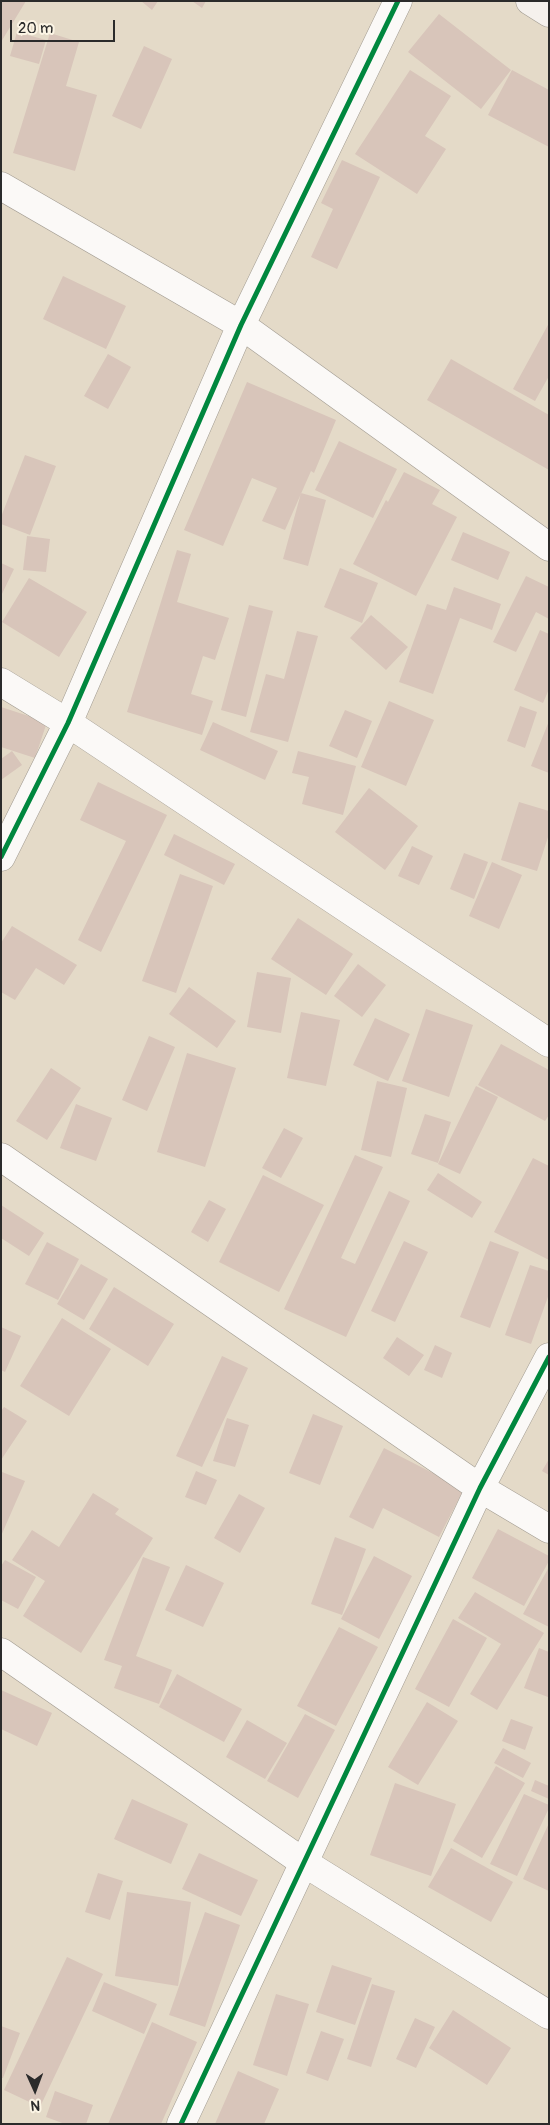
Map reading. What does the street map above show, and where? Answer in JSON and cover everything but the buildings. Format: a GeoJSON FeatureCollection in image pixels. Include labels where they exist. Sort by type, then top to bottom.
{"type":"FeatureCollection","features":[{"type":"Feature","properties":{"kind":"main road"},"geometry":{"type":"LineString","coordinates":[[530,1],[549,13]]}},
{"type":"Feature","properties":{"kind":"street"},"geometry":{"type":"LineString","coordinates":[[1,857],[68,723],[240,325],[398,1]]}},
{"type":"Feature","properties":{"kind":"street"},"geometry":{"type":"LineString","coordinates":[[1,186],[240,325],[549,547]]}},
{"type":"Feature","properties":{"kind":"street"},"geometry":{"type":"LineString","coordinates":[[1,682],[68,723],[549,1043]]}},
{"type":"Feature","properties":{"kind":"street"},"geometry":{"type":"LineString","coordinates":[[1,1157],[480,1488],[549,1529]]}},
{"type":"Feature","properties":{"kind":"street"},"geometry":{"type":"LineString","coordinates":[[181,2124],[480,1488],[549,1357]]}},
{"type":"Feature","properties":{"kind":"street"},"geometry":{"type":"LineString","coordinates":[[1,1652],[304,1862],[549,2015]]}},
{"type":"Feature","properties":{"kind":"cycle path"},"geometry":{"type":"LineString","coordinates":[[1,857],[68,723],[241,325],[398,1]]}},
{"type":"Feature","properties":{"kind":"cycle path"},"geometry":{"type":"LineString","coordinates":[[181,2124],[480,1488],[549,1357]]}}]}
